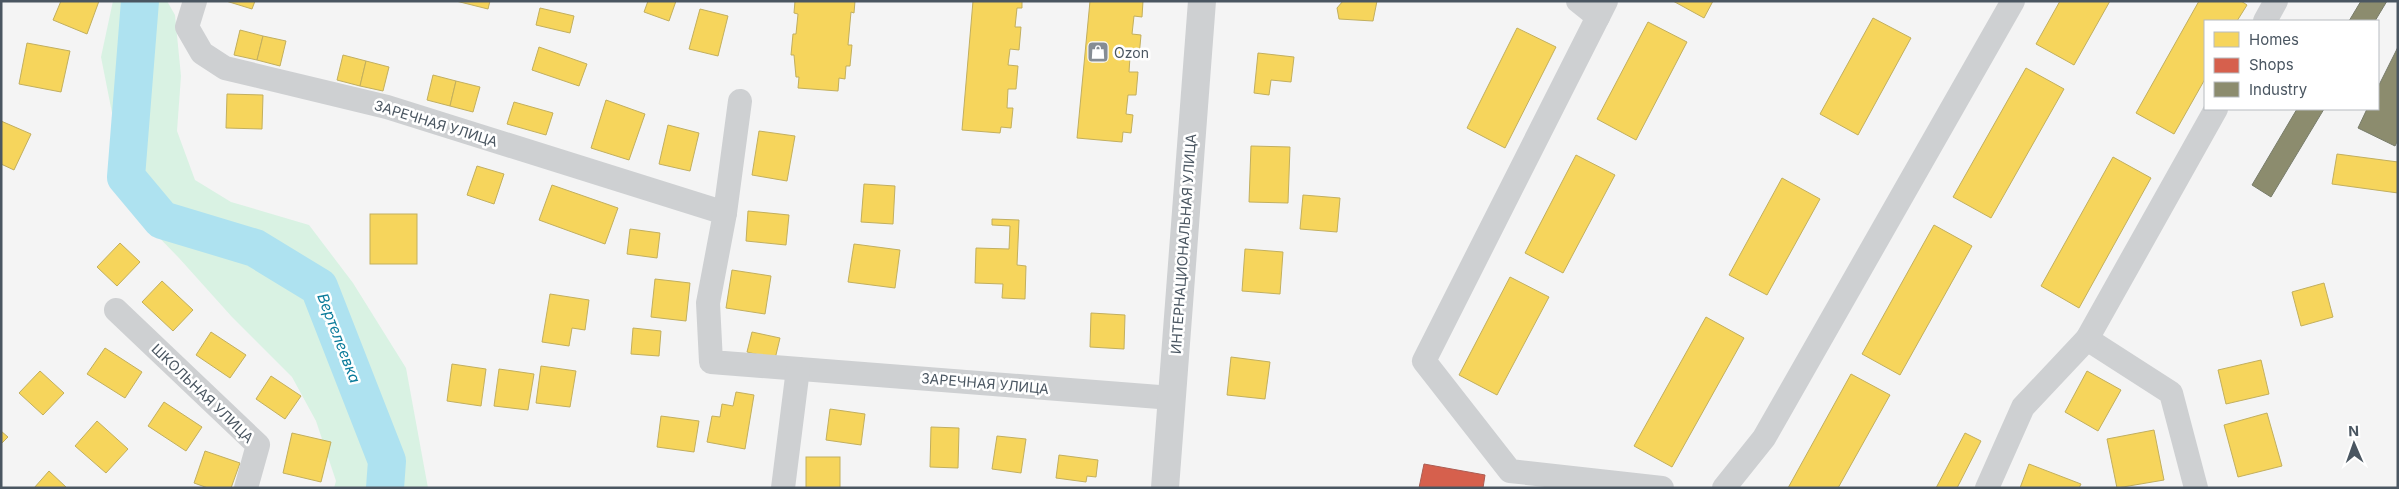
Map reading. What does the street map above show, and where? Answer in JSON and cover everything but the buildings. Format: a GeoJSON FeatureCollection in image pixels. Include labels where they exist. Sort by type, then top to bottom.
{"type":"FeatureCollection","features":[{"type":"Feature","properties":{"kind":"street","name":"ЗАРЕЧНАЯ УЛИЦА"},"geometry":{"type":"LineString","coordinates":[[194,1],[187,27],[202,53],[225,68],[388,107],[725,213]]}},
{"type":"Feature","properties":{"kind":"street","name":"ИНТЕРНАЦИОНАЛЬНАЯ УЛИЦА"},"geometry":{"type":"LineString","coordinates":[[1165,488],[1202,1]]}},
{"type":"Feature","properties":{"kind":"street"},"geometry":{"type":"LineString","coordinates":[[1578,1],[1602,9],[1424,361],[1507,479],[1662,488]]}},
{"type":"Feature","properties":{"kind":"street"},"geometry":{"type":"LineString","coordinates":[[1724,488],[1764,438],[2013,1]]}},
{"type":"Feature","properties":{"kind":"street"},"geometry":{"type":"LineString","coordinates":[[2266,20],[2276,1]]}},
{"type":"Feature","properties":{"kind":"street","name":"ЗАРЕЧНАЯ УЛИЦА"},"geometry":{"type":"LineString","coordinates":[[740,101],[725,213],[708,303],[711,362],[1172,398]]}},
{"type":"Feature","properties":{"kind":"street"},"geometry":{"type":"LineString","coordinates":[[1987,488],[2023,407],[2087,339],[2215,110]]}},
{"type":"Feature","properties":{"kind":"street","name":"ШКОЛЬНАЯ УЛИЦА"},"geometry":{"type":"LineString","coordinates":[[116,310],[258,445],[246,488]]}},
{"type":"Feature","properties":{"kind":"street"},"geometry":{"type":"LineString","coordinates":[[2087,339],[2171,393],[2196,488]]}},
{"type":"Feature","properties":{"kind":"street"},"geometry":{"type":"LineString","coordinates":[[783,488],[798,369]]}},
{"type":"Feature","properties":{"kind":"green space"},"geometry":{"type":"Polygon","coordinates":[[[113,1],[167,1],[175,15],[181,76],[177,131],[195,180],[231,202],[309,225],[353,283],[406,368],[428,488],[334,488],[336,481],[316,421],[292,377],[232,317],[179,258],[110,187],[115,128],[101,57],[113,1]]]}},
{"type":"Feature","properties":{"kind":"waterway","name":"Вертелеевка"},"geometry":{"type":"LineString","coordinates":[[140,1],[126,177],[162,220],[255,248],[319,287],[387,461],[385,488]]}},
{"type":"Feature","properties":{"kind":"place","name":"Ozon"},"geometry":{"type":"Point","coordinates":[1098,52]}}]}
